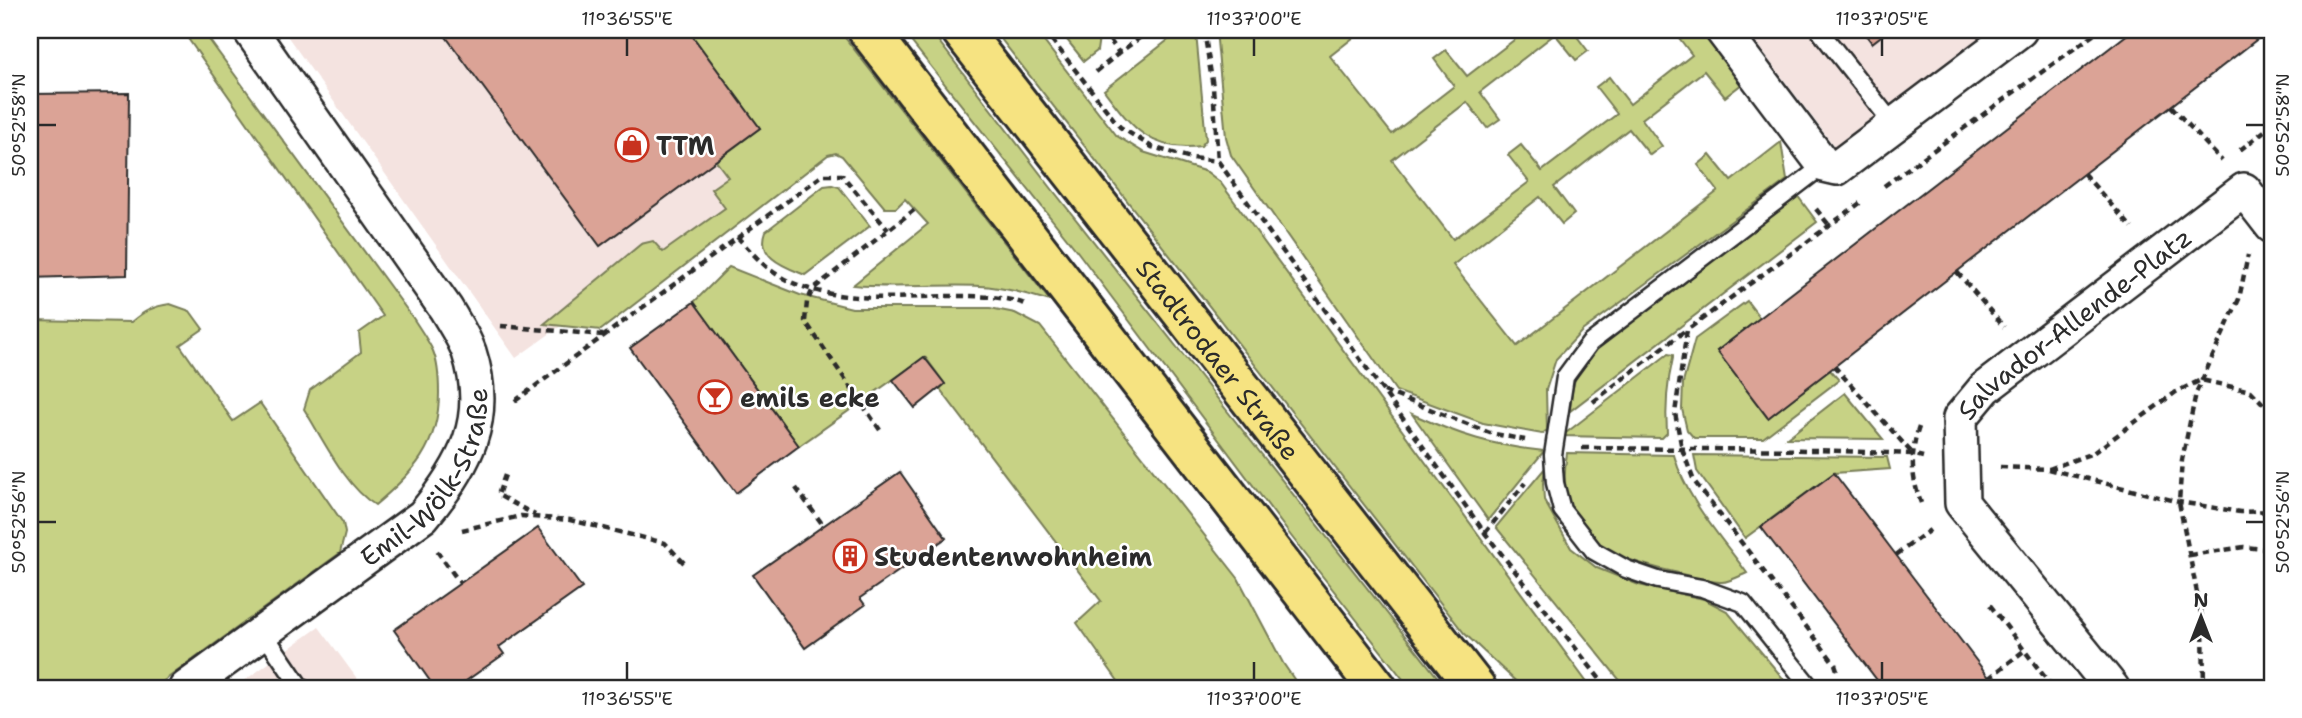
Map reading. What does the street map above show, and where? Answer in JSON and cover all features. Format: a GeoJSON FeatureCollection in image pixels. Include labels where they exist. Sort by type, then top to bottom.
{"type":"FeatureCollection","features":[{"type":"Feature","properties":{"kind":"main road"},"geometry":{"type":"LineString","coordinates":[[868,30],[1377,688]]}},
{"type":"Feature","properties":{"kind":"main road","name":"Stadtrodaer Straße"},"geometry":{"type":"LineString","coordinates":[[961,30],[1476,688]]}},
{"type":"Feature","properties":{"kind":"street","name":"Emil-Wölk-Straße"},"geometry":{"type":"LineString","coordinates":[[186,688],[424,516],[449,485],[465,457],[475,430],[477,390],[469,351],[446,309],[250,30]]}},
{"type":"Feature","properties":{"kind":"street"},"geometry":{"type":"LineString","coordinates":[[1722,30],[1824,165],[1837,168],[2020,30]]}},
{"type":"Feature","properties":{"kind":"street","name":"Salvador-Allende-Platz"},"geometry":{"type":"LineString","coordinates":[[2112,688],[1962,503],[1959,467],[1960,418],[1985,387],[2244,190],[2264,215]]}},
{"type":"Feature","properties":{"kind":"lane"},"geometry":{"type":"LineString","coordinates":[[1819,30],[1894,125]]}},
{"type":"Feature","properties":{"kind":"lane"},"geometry":{"type":"LineString","coordinates":[[1811,688],[1743,603],[1702,588],[1658,580],[1626,569],[1594,551],[1562,510],[1555,482],[1555,445],[1565,377],[1590,342],[1824,165]]}},
{"type":"Feature","properties":{"kind":"lane"},"geometry":{"type":"LineString","coordinates":[[263,632],[301,688]]}},
{"type":"Feature","properties":{"kind":"path"},"geometry":{"type":"LineString","coordinates":[[1044,30],[1120,127],[1153,148],[1191,158],[1218,161]]}},
{"type":"Feature","properties":{"kind":"path"},"geometry":{"type":"LineString","coordinates":[[1103,30],[1119,53]]}},
{"type":"Feature","properties":{"kind":"path"},"geometry":{"type":"LineString","coordinates":[[1096,72],[1150,30]]}},
{"type":"Feature","properties":{"kind":"path"},"geometry":{"type":"LineString","coordinates":[[1204,30],[1213,88],[1218,161],[1485,533],[1607,688]]}},
{"type":"Feature","properties":{"kind":"path"},"geometry":{"type":"LineString","coordinates":[[1874,193],[2100,30]]}},
{"type":"Feature","properties":{"kind":"path"},"geometry":{"type":"LineString","coordinates":[[2171,106],[2224,163]]}},
{"type":"Feature","properties":{"kind":"path"},"geometry":{"type":"LineString","coordinates":[[2084,174],[2134,231]]}},
{"type":"Feature","properties":{"kind":"path"},"geometry":{"type":"LineString","coordinates":[[514,401],[823,175],[842,175],[888,230]]}},
{"type":"Feature","properties":{"kind":"path"},"geometry":{"type":"LineString","coordinates":[[1485,533],[1555,445],[1572,418],[1863,201]]}},
{"type":"Feature","properties":{"kind":"path"},"geometry":{"type":"LineString","coordinates":[[880,430],[805,321],[807,303],[813,289],[914,210]]}},
{"type":"Feature","properties":{"kind":"path"},"geometry":{"type":"LineString","coordinates":[[2204,688],[2203,623],[2179,502],[2182,460],[2196,393],[2239,299],[2264,215]]}},
{"type":"Feature","properties":{"kind":"path"},"geometry":{"type":"LineString","coordinates":[[737,237],[768,268],[793,283],[813,289],[863,298],[961,296],[1013,300],[1034,307]]}},
{"type":"Feature","properties":{"kind":"path"},"geometry":{"type":"LineString","coordinates":[[1956,272],[2006,329]]}},
{"type":"Feature","properties":{"kind":"path"},"geometry":{"type":"LineString","coordinates":[[500,335],[497,325],[604,335]]}},
{"type":"Feature","properties":{"kind":"path"},"geometry":{"type":"LineString","coordinates":[[1687,330],[1675,413],[1682,449],[1694,481],[1835,664],[1838,676]]}},
{"type":"Feature","properties":{"kind":"path"},"geometry":{"type":"LineString","coordinates":[[1835,366],[1912,454]]}},
{"type":"Feature","properties":{"kind":"path"},"geometry":{"type":"LineString","coordinates":[[2048,469],[2093,453],[2176,392],[2201,380],[2251,391],[2272,413]]}},
{"type":"Feature","properties":{"kind":"path"},"geometry":{"type":"LineString","coordinates":[[1384,391],[1490,433],[1555,445],[1591,449],[1912,454],[1959,467],[2048,469],[2179,502],[2240,512],[2272,511]]}},
{"type":"Feature","properties":{"kind":"path"},"geometry":{"type":"LineString","coordinates":[[505,475],[498,495],[539,517]]}},
{"type":"Feature","properties":{"kind":"path"},"geometry":{"type":"LineString","coordinates":[[796,488],[823,525]]}},
{"type":"Feature","properties":{"kind":"path"},"geometry":{"type":"LineString","coordinates":[[454,532],[521,516],[570,520],[665,542],[687,565]]}},
{"type":"Feature","properties":{"kind":"path"},"geometry":{"type":"LineString","coordinates":[[1895,555],[1930,530]]}},
{"type":"Feature","properties":{"kind":"path"},"geometry":{"type":"LineString","coordinates":[[2190,555],[2244,547],[2272,550]]}},
{"type":"Feature","properties":{"kind":"path"},"geometry":{"type":"LineString","coordinates":[[447,565],[460,583]]}},
{"type":"Feature","properties":{"kind":"path"},"geometry":{"type":"LineString","coordinates":[[1989,678],[2025,650]]}},
{"type":"Feature","properties":{"kind":"shaded area"},"geometry":{"type":"Polygon","coordinates":[[[283,30],[802,30],[863,109],[516,358],[283,30]]]}},
{"type":"Feature","properties":{"kind":"shaded area"},"geometry":{"type":"Polygon","coordinates":[[[1746,30],[2006,30],[1841,155],[1746,30]]]}},
{"type":"Feature","properties":{"kind":"shaded area"},"geometry":{"type":"Polygon","coordinates":[[[319,627],[364,688],[234,688],[319,627]]]}},
{"type":"Feature","properties":{"kind":"green space"},"geometry":{"type":"Polygon","coordinates":[[[182,30],[202,30],[413,318],[433,351],[439,393],[438,412],[429,443],[412,469],[375,505],[364,497],[344,474],[304,409],[310,390],[361,352],[359,333],[383,316],[182,30]]]}},
{"type":"Feature","properties":{"kind":"green space"},"geometry":{"type":"Polygon","coordinates":[[[688,30],[839,30],[1050,301],[989,287],[853,285],[928,224],[905,199],[896,208],[885,208],[842,156],[836,153],[828,155],[601,330],[544,324],[641,244],[653,241],[663,252],[725,208],[711,189],[728,177],[716,161],[760,128],[688,30]]]}},
{"type":"Feature","properties":{"kind":"green space"},"geometry":{"type":"Polygon","coordinates":[[[902,30],[930,30],[1052,189],[1446,688],[1410,688],[1291,536],[1077,251],[902,30]]]}},
{"type":"Feature","properties":{"kind":"green space"},"geometry":{"type":"Polygon","coordinates":[[[994,30],[1035,30],[1117,136],[1143,152],[1207,172],[1220,182],[1591,688],[1523,688],[1464,633],[994,30]]]}},
{"type":"Feature","properties":{"kind":"green space"},"geometry":{"type":"Polygon","coordinates":[[[1059,30],[1093,30],[1099,37],[1097,51],[1084,61],[1059,30]]]}},
{"type":"Feature","properties":{"kind":"green space"},"geometry":{"type":"Polygon","coordinates":[[[1181,30],[1192,30],[1196,33],[1206,140],[1201,146],[1183,147],[1155,141],[1123,115],[1104,90],[1181,30]]]}},
{"type":"Feature","properties":{"kind":"green space"},"geometry":{"type":"Polygon","coordinates":[[[1216,30],[1363,30],[1330,56],[1392,134],[1454,86],[1434,59],[1446,50],[1467,76],[1527,30],[1572,30],[1588,51],[1576,60],[1555,34],[1480,92],[1500,119],[1487,128],[1467,102],[1392,160],[1453,239],[1529,182],[1508,155],[1521,145],[1542,171],[1617,114],[1596,87],[1609,77],[1630,104],[1692,55],[1673,30],[1707,30],[1747,80],[1725,97],[1704,71],[1642,119],[1662,146],[1650,155],[1629,129],[1554,187],[1574,214],[1562,224],[1540,197],[1453,265],[1517,346],[1718,191],[1698,165],[1710,155],[1731,181],[1781,142],[1787,180],[1582,331],[1556,359],[1546,390],[1547,430],[1542,434],[1483,423],[1396,391],[1231,155],[1226,137],[1216,30]]]}},
{"type":"Feature","properties":{"kind":"green space"},"geometry":{"type":"Polygon","coordinates":[[[824,186],[839,187],[870,226],[805,275],[789,269],[769,255],[764,240],[766,231],[824,186]]]}},
{"type":"Feature","properties":{"kind":"green space"},"geometry":{"type":"Polygon","coordinates":[[[1797,195],[1817,222],[1570,411],[1576,376],[1596,347],[1797,195]]]}},
{"type":"Feature","properties":{"kind":"green space"},"geometry":{"type":"Polygon","coordinates":[[[729,267],[800,295],[852,308],[990,308],[1015,313],[1040,326],[1238,578],[1283,663],[1300,688],[1123,688],[1077,623],[1101,601],[940,389],[945,384],[925,357],[799,446],[694,302],[729,267]]]}},
{"type":"Feature","properties":{"kind":"green space"},"geometry":{"type":"Polygon","coordinates":[[[1747,301],[1760,318],[1717,351],[1767,417],[1830,370],[1839,380],[1763,438],[1694,438],[1687,430],[1682,409],[1683,383],[1695,339],[1747,301]]]}},
{"type":"Feature","properties":{"kind":"green space"},"geometry":{"type":"Polygon","coordinates":[[[170,304],[190,311],[203,329],[180,345],[233,421],[260,403],[343,523],[345,533],[340,553],[154,688],[30,688],[30,320],[131,322],[149,310],[170,304]]]}},
{"type":"Feature","properties":{"kind":"green space"},"geometry":{"type":"Polygon","coordinates":[[[1668,354],[1673,355],[1673,358],[1667,395],[1667,433],[1662,438],[1562,436],[1668,354]]]}},
{"type":"Feature","properties":{"kind":"green space"},"geometry":{"type":"Polygon","coordinates":[[[1845,393],[1883,439],[1787,438],[1845,393]]]}},
{"type":"Feature","properties":{"kind":"green space"},"geometry":{"type":"Polygon","coordinates":[[[1412,414],[1476,438],[1544,451],[1488,520],[1412,414]]]}},
{"type":"Feature","properties":{"kind":"green space"},"geometry":{"type":"Polygon","coordinates":[[[1567,453],[1674,455],[1695,502],[1747,573],[1725,582],[1710,581],[1649,566],[1607,549],[1590,537],[1577,522],[1568,504],[1565,481],[1567,453]]]}},
{"type":"Feature","properties":{"kind":"green space"},"geometry":{"type":"Polygon","coordinates":[[[1694,455],[1887,457],[1890,469],[1834,473],[1745,538],[1697,471],[1694,455]]]}},
{"type":"Feature","properties":{"kind":"green space"},"geometry":{"type":"Polygon","coordinates":[[[1545,468],[1544,500],[1571,548],[1597,568],[1639,585],[1704,599],[1727,611],[1791,688],[1626,688],[1496,527],[1545,468]]]}},
{"type":"Feature","properties":{"kind":"building","name":"TTM"},"geometry":{"type":"Polygon","coordinates":[[[441,30],[688,30],[760,128],[600,246],[441,30]]]}},
{"type":"Feature","properties":{"kind":"building"},"geometry":{"type":"Polygon","coordinates":[[[1862,30],[1889,30],[1872,43],[1862,30]]]}},
{"type":"Feature","properties":{"kind":"building"},"geometry":{"type":"Polygon","coordinates":[[[2133,30],[2255,30],[2260,37],[1768,418],[1717,351],[2133,30]]]}},
{"type":"Feature","properties":{"kind":"building"},"geometry":{"type":"Polygon","coordinates":[[[129,93],[127,275],[30,278],[30,94],[129,93]]]}},
{"type":"Feature","properties":{"kind":"building","name":"emils ecke"},"geometry":{"type":"Polygon","coordinates":[[[694,302],[799,446],[736,493],[630,348],[694,302]]]}},
{"type":"Feature","properties":{"kind":"building"},"geometry":{"type":"Polygon","coordinates":[[[924,357],[945,384],[915,408],[893,380],[924,357]]]}},
{"type":"Feature","properties":{"kind":"building","name":"Studentenwohnheim"},"geometry":{"type":"Polygon","coordinates":[[[900,472],[946,538],[860,598],[865,605],[805,648],[753,575],[900,472]]]}},
{"type":"Feature","properties":{"kind":"building"},"geometry":{"type":"Polygon","coordinates":[[[1834,473],[1997,688],[1883,688],[1761,527],[1834,473]]]}},
{"type":"Feature","properties":{"kind":"building"},"geometry":{"type":"Polygon","coordinates":[[[538,528],[582,588],[499,647],[504,654],[456,688],[435,688],[394,630],[538,528]]]}},
{"type":"Feature","properties":{"kind":"place","name":"TTM"},"geometry":{"type":"Point","coordinates":[632,145]}},
{"type":"Feature","properties":{"kind":"place","name":"emils ecke"},"geometry":{"type":"Point","coordinates":[715,397]}},
{"type":"Feature","properties":{"kind":"place","name":"Studentenwohnheim"},"geometry":{"type":"Point","coordinates":[850,556]}}]}
